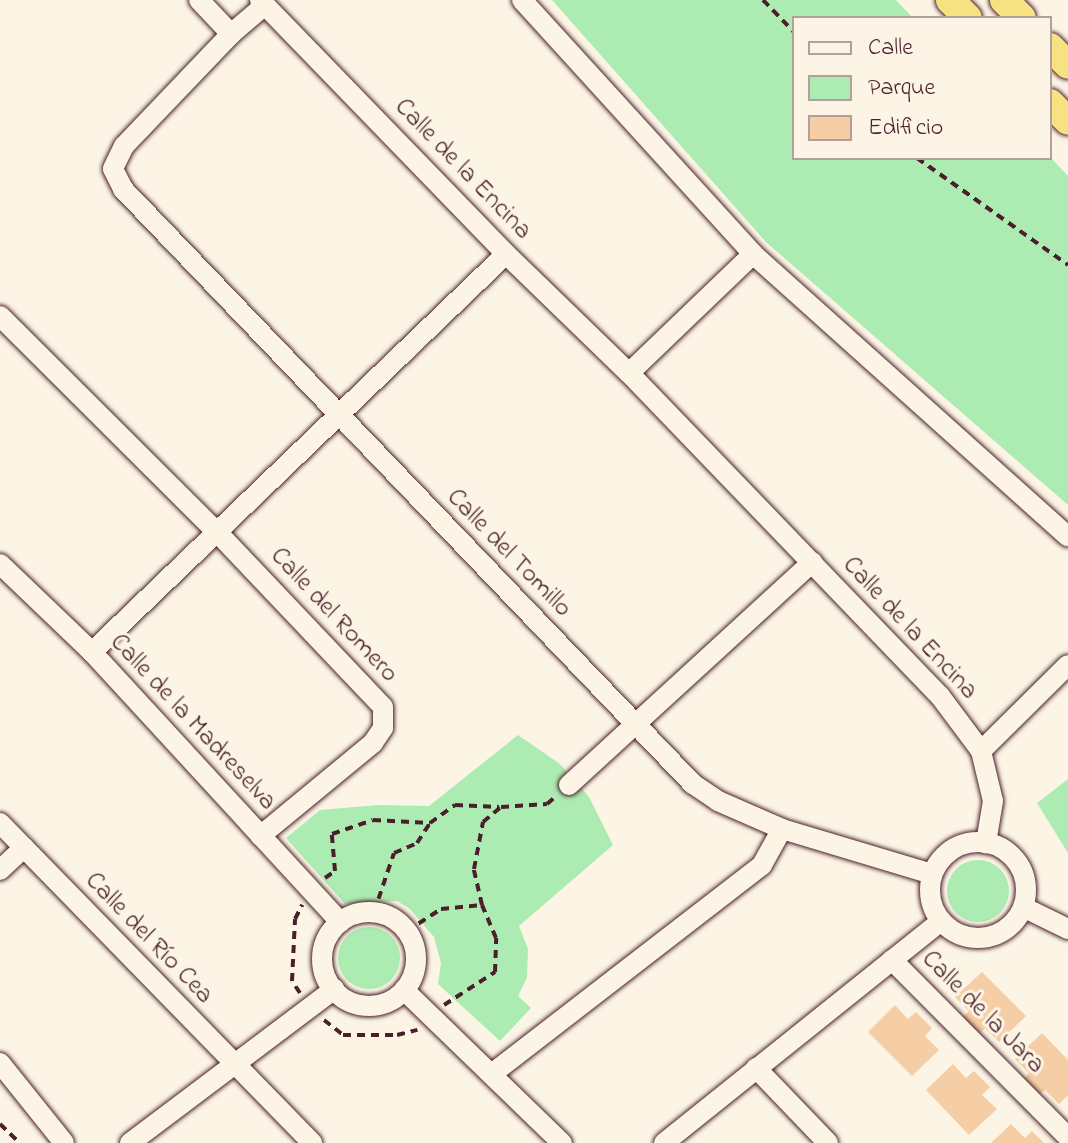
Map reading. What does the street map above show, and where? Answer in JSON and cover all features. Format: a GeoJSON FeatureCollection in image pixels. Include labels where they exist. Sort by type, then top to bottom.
{"type":"FeatureCollection","features":[{"type":"Feature","properties":{"kind":"highway"},"geometry":{"type":"LineString","coordinates":[[950,0],[966,16]]}},
{"type":"Feature","properties":{"kind":"highway"},"geometry":{"type":"LineString","coordinates":[[1004,0],[1020,16]]}},
{"type":"Feature","properties":{"kind":"highway"},"geometry":{"type":"LineString","coordinates":[[1052,49],[1068,65]]}},
{"type":"Feature","properties":{"kind":"highway"},"geometry":{"type":"LineString","coordinates":[[1052,105],[1068,121]]}},
{"type":"Feature","properties":{"kind":"street"},"geometry":{"type":"LineString","coordinates":[[522,0],[753,254],[1068,537]]}},
{"type":"Feature","properties":{"kind":"street"},"geometry":{"type":"LineString","coordinates":[[205,2],[231,34],[262,2]]}},
{"type":"Feature","properties":{"kind":"street","name":"Calle de la Encina"},"geometry":{"type":"LineString","coordinates":[[262,2],[506,254],[629,373],[940,696],[981,751],[993,801],[986,843]]}},
{"type":"Feature","properties":{"kind":"street","name":"Calle del Tomillo"},"geometry":{"type":"LineString","coordinates":[[231,34],[124,146],[113,169],[123,189],[693,784],[718,801],[782,829],[932,874]]}},
{"type":"Feature","properties":{"kind":"street"},"geometry":{"type":"LineString","coordinates":[[92,652],[341,417],[506,254]]}},
{"type":"Feature","properties":{"kind":"street"},"geometry":{"type":"LineString","coordinates":[[629,373],[753,254]]}},
{"type":"Feature","properties":{"kind":"street","name":"Calle del Romero"},"geometry":{"type":"LineString","coordinates":[[0,316],[217,532],[383,707],[383,728],[373,743],[260,836]]}},
{"type":"Feature","properties":{"kind":"street"},"geometry":{"type":"LineString","coordinates":[[569,785],[812,562]]}},
{"type":"Feature","properties":{"kind":"street","name":"Calle de la Madreselva"},"geometry":{"type":"LineString","coordinates":[[0,564],[92,652],[340,922]]}},
{"type":"Feature","properties":{"kind":"street"},"geometry":{"type":"LineString","coordinates":[[981,751],[1068,665]]}},
{"type":"Feature","properties":{"kind":"street","name":"Calle del Río Cea"},"geometry":{"type":"LineString","coordinates":[[0,823],[312,1143]]}},
{"type":"Feature","properties":{"kind":"street"},"geometry":{"type":"LineString","coordinates":[[493,1073],[762,865],[782,829]]}},
{"type":"Feature","properties":{"kind":"street"},"geometry":{"type":"LineString","coordinates":[[973,843],[986,843],[1011,856],[1020,867],[1025,880],[1023,907],[1005,930],[993,936],[964,937],[941,921],[929,891],[932,874],[948,853],[973,843]]}},
{"type":"Feature","properties":{"kind":"street"},"geometry":{"type":"LineString","coordinates":[[0,870],[24,848]]}},
{"type":"Feature","properties":{"kind":"street"},"geometry":{"type":"LineString","coordinates":[[1023,907],[1068,929]]}},
{"type":"Feature","properties":{"kind":"street"},"geometry":{"type":"LineString","coordinates":[[362,912],[374,912],[398,922],[407,931],[414,946],[416,962],[404,990],[391,1000],[361,1005],[334,989],[322,962],[329,933],[340,922],[362,912]]}},
{"type":"Feature","properties":{"kind":"street","name":"Calle de la Jara"},"geometry":{"type":"LineString","coordinates":[[664,1143],[941,921]]}},
{"type":"Feature","properties":{"kind":"street","name":"Calle de la Jara"},"geometry":{"type":"LineString","coordinates":[[892,960],[1068,1137]]}},
{"type":"Feature","properties":{"kind":"street"},"geometry":{"type":"LineString","coordinates":[[130,1143],[334,989]]}},
{"type":"Feature","properties":{"kind":"street"},"geometry":{"type":"LineString","coordinates":[[404,990],[562,1143]]}},
{"type":"Feature","properties":{"kind":"street"},"geometry":{"type":"LineString","coordinates":[[0,1063],[64,1143]]}},
{"type":"Feature","properties":{"kind":"street"},"geometry":{"type":"LineString","coordinates":[[756,1068],[828,1143]]}},
{"type":"Feature","properties":{"kind":"path"},"geometry":{"type":"LineString","coordinates":[[763,0],[792,30]]}},
{"type":"Feature","properties":{"kind":"path"},"geometry":{"type":"LineString","coordinates":[[920,160],[1068,265]]}},
{"type":"Feature","properties":{"kind":"path"},"geometry":{"type":"LineString","coordinates":[[374,912],[394,853],[417,843],[430,823],[455,805],[501,807],[547,804],[569,785]]}},
{"type":"Feature","properties":{"kind":"path"},"geometry":{"type":"LineString","coordinates":[[430,823],[373,820],[332,834],[335,871],[309,889],[295,919],[292,981],[310,1007],[343,1035],[397,1035],[416,1031],[453,997],[495,972],[496,938],[482,905],[474,869],[483,822],[501,807]]}},
{"type":"Feature","properties":{"kind":"path"},"geometry":{"type":"LineString","coordinates":[[407,931],[441,909],[482,905]]}},
{"type":"Feature","properties":{"kind":"path"},"geometry":{"type":"LineString","coordinates":[[0,1124],[20,1143]]}},
{"type":"Feature","properties":{"kind":"green space"},"geometry":{"type":"Polygon","coordinates":[[[552,0],[896,0],[911,16],[792,16],[792,160],[1052,159],[1068,176],[1068,505],[766,242],[552,0]]]}},
{"type":"Feature","properties":{"kind":"green space"},"geometry":{"type":"Polygon","coordinates":[[[518,735],[560,764],[589,797],[613,845],[519,926],[528,949],[527,978],[518,996],[531,1008],[500,1041],[438,984],[441,963],[434,937],[410,909],[397,901],[345,904],[286,838],[320,810],[378,805],[429,806],[518,735]]]}},
{"type":"Feature","properties":{"kind":"green space"},"geometry":{"type":"Polygon","coordinates":[[[1068,779],[1068,853],[1037,803],[1068,779]]]}},
{"type":"Feature","properties":{"kind":"green space"},"geometry":{"type":"Polygon","coordinates":[[[978,860],[990,862],[1000,869],[1007,879],[1007,903],[1000,913],[990,920],[978,922],[966,920],[956,913],[949,903],[947,891],[949,879],[956,869],[966,862],[978,860]]]}},
{"type":"Feature","properties":{"kind":"green space"},"geometry":{"type":"Polygon","coordinates":[[[369,927],[381,929],[391,936],[398,946],[398,970],[391,980],[381,987],[369,989],[357,987],[347,980],[340,970],[338,958],[340,946],[347,936],[357,929],[369,927]]]}},
{"type":"Feature","properties":{"kind":"building"},"geometry":{"type":"Polygon","coordinates":[[[982,972],[1026,1016],[999,1042],[985,1028],[977,1036],[961,1019],[969,1011],[955,997],[982,972]]]}},
{"type":"Feature","properties":{"kind":"building"},"geometry":{"type":"Polygon","coordinates":[[[895,1005],[908,1019],[916,1012],[932,1028],[925,1036],[939,1050],[912,1076],[868,1032],[895,1005]]]}},
{"type":"Feature","properties":{"kind":"building"},"geometry":{"type":"Polygon","coordinates":[[[1042,1033],[1068,1060],[1068,1095],[1059,1104],[1045,1090],[1037,1097],[1021,1081],[1029,1073],[1015,1059],[1042,1033]]]}},
{"type":"Feature","properties":{"kind":"building"},"geometry":{"type":"Polygon","coordinates":[[[953,1064],[966,1078],[974,1071],[990,1087],[982,1095],[997,1109],[969,1135],[926,1090],[953,1064]]]}},
{"type":"Feature","properties":{"kind":"building"},"geometry":{"type":"Polygon","coordinates":[[[1011,1124],[1025,1138],[1032,1131],[1044,1143],[991,1143],[1011,1124]]]}}]}
